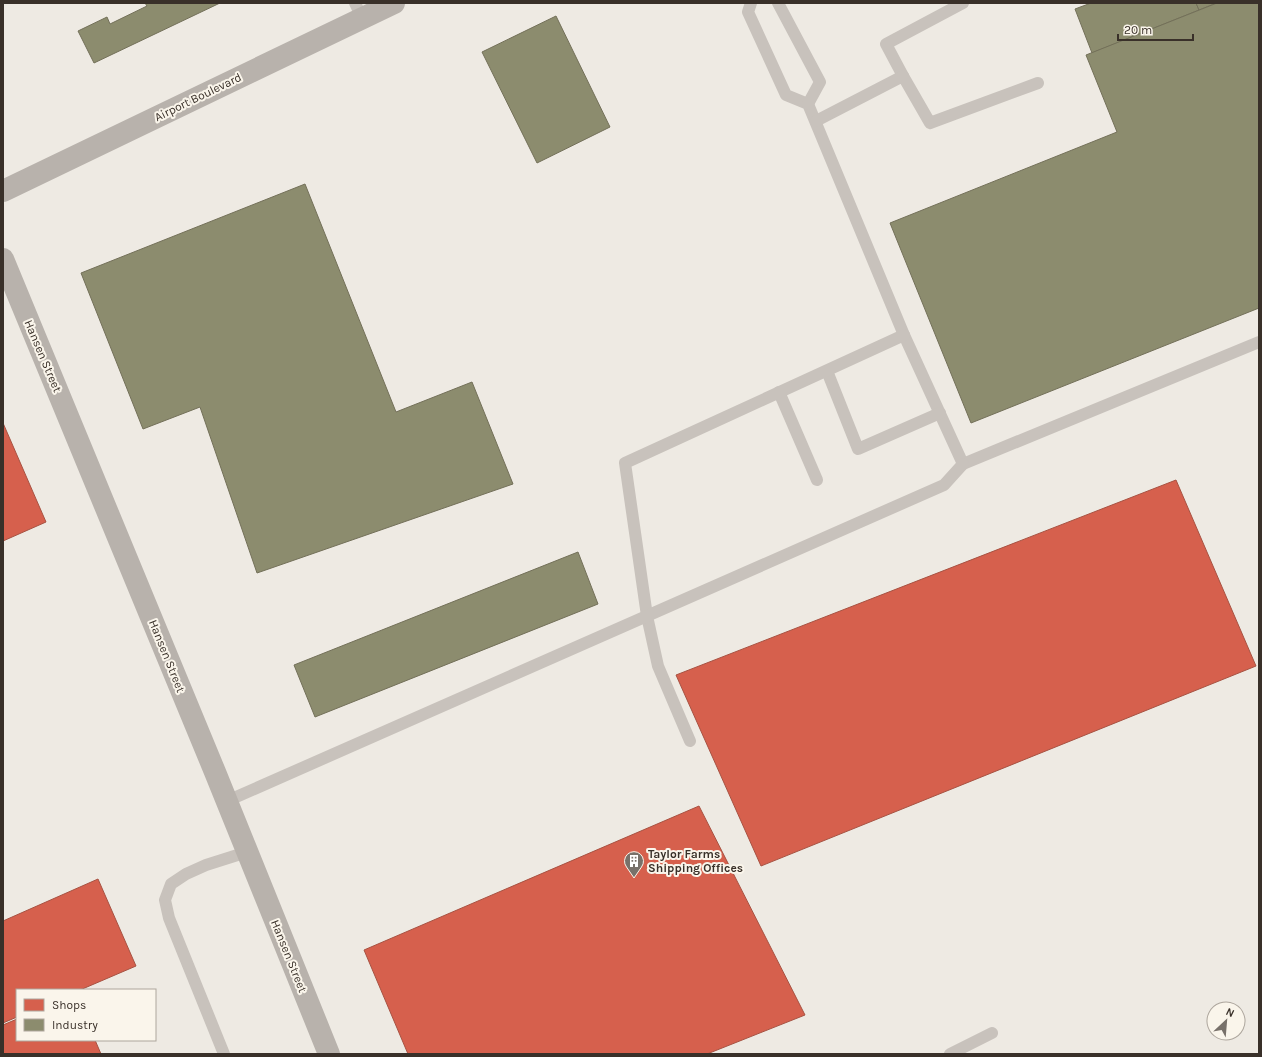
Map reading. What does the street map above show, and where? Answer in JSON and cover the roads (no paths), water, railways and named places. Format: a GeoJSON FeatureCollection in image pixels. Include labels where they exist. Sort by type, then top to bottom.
{"type":"FeatureCollection","features":[{"type":"Feature","properties":{"kind":"street","name":"Airport Boulevard"},"geometry":{"type":"LineString","coordinates":[[3,191],[358,11],[394,3]]}},
{"type":"Feature","properties":{"kind":"street","name":"Hansen Street"},"geometry":{"type":"LineString","coordinates":[[3,259],[248,852],[329,1054]]}},
{"type":"Feature","properties":{"kind":"lane"},"geometry":{"type":"LineString","coordinates":[[751,3],[748,12],[786,95],[808,104],[816,121],[904,335],[963,464]]}},
{"type":"Feature","properties":{"kind":"lane"},"geometry":{"type":"LineString","coordinates":[[778,3],[820,82],[808,104]]}},
{"type":"Feature","properties":{"kind":"lane"},"geometry":{"type":"LineString","coordinates":[[963,3],[886,44],[930,123],[1038,83]]}},
{"type":"Feature","properties":{"kind":"lane"},"geometry":{"type":"LineString","coordinates":[[816,121],[903,76]]}},
{"type":"Feature","properties":{"kind":"lane"},"geometry":{"type":"LineString","coordinates":[[690,741],[658,666],[647,616],[625,463],[904,335]]}},
{"type":"Feature","properties":{"kind":"lane"},"geometry":{"type":"LineString","coordinates":[[227,801],[944,485],[963,464],[1259,342]]}},
{"type":"Feature","properties":{"kind":"lane"},"geometry":{"type":"LineString","coordinates":[[827,371],[858,449],[940,413]]}},
{"type":"Feature","properties":{"kind":"lane"},"geometry":{"type":"LineString","coordinates":[[779,392],[817,480]]}},
{"type":"Feature","properties":{"kind":"lane"},"geometry":{"type":"LineString","coordinates":[[224,1054],[169,918],[165,900],[172,884],[186,874],[206,865],[248,852]]}},
{"type":"Feature","properties":{"kind":"lane"},"geometry":{"type":"LineString","coordinates":[[950,1054],[992,1033]]}},
{"type":"Feature","properties":{"kind":"place","name":"Taylor Farms Shipping Offices"},"geometry":{"type":"Point","coordinates":[634,878]}}]}
